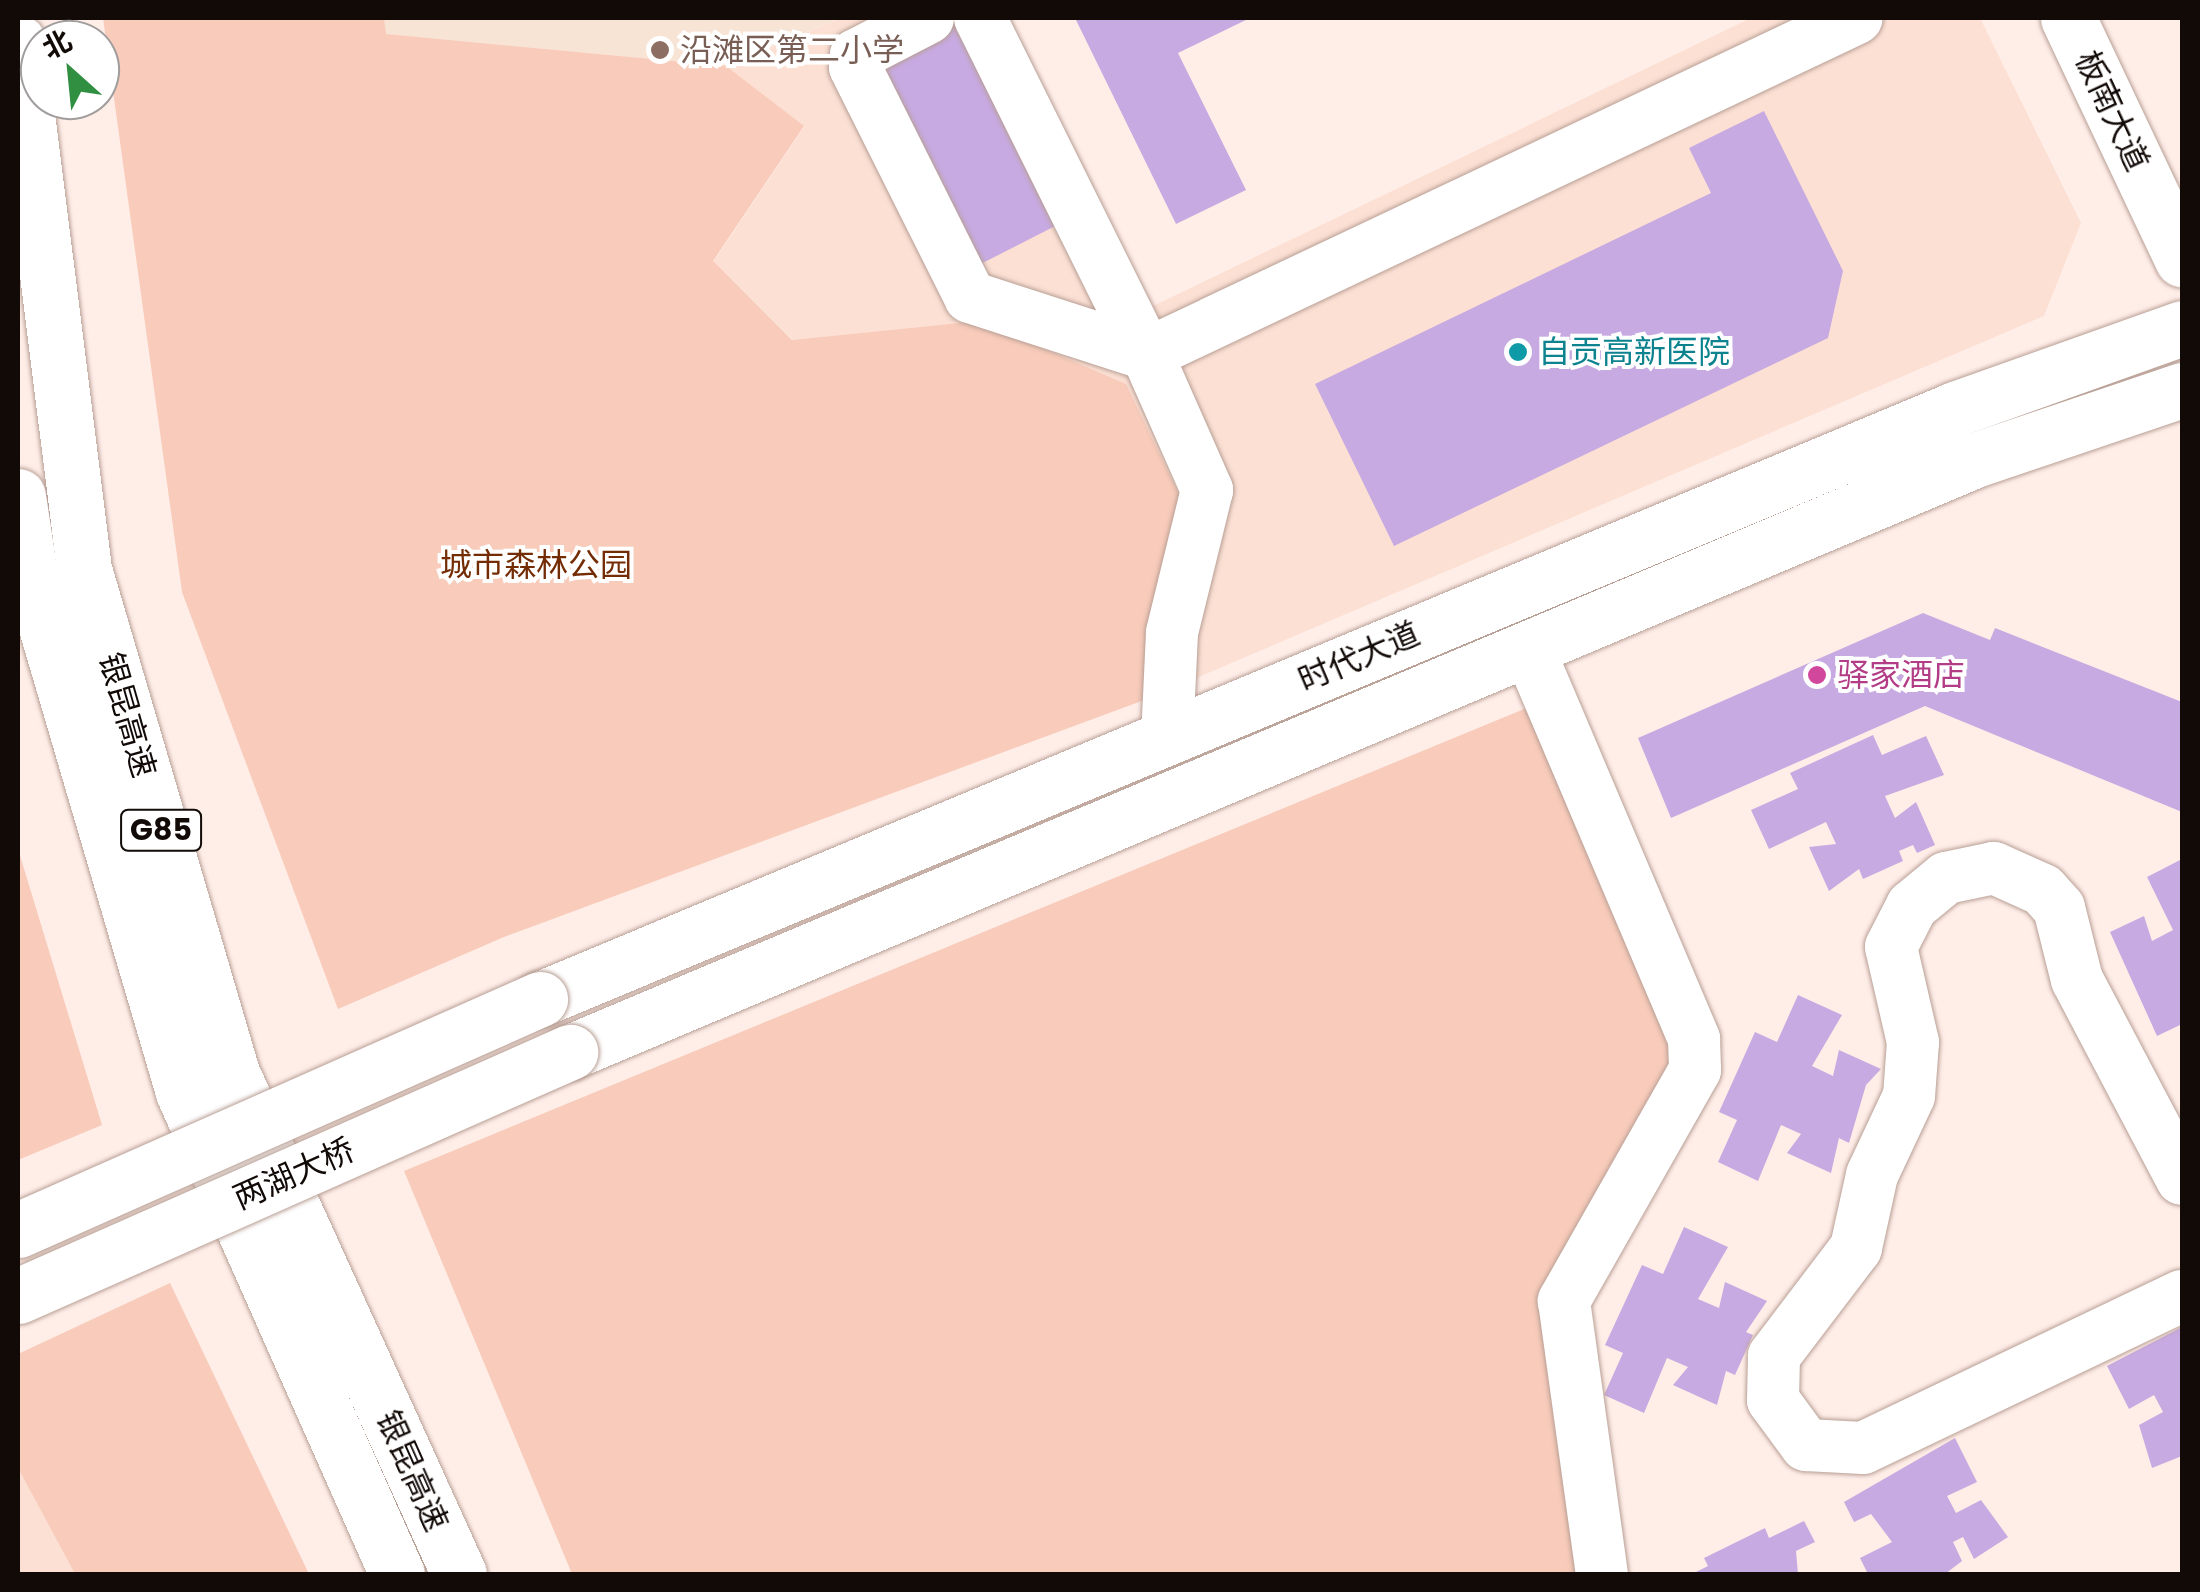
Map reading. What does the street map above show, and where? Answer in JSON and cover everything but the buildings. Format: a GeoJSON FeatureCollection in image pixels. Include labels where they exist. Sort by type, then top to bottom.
{"type":"FeatureCollection","features":[{"type":"Feature","properties":{"kind":"main road","name":"板南大道"},"geometry":{"type":"LineString","coordinates":[[2068,18],[2182,258]]}},
{"type":"Feature","properties":{"kind":"main road","name":"银昆高速"},"geometry":{"type":"LineString","coordinates":[[18,42],[95,606],[232,1073],[458,1574]]}},
{"type":"Feature","properties":{"kind":"main road","name":"时代大道"},"geometry":{"type":"LineString","coordinates":[[18,1230],[540,999],[1955,409],[2182,328]]}},
{"type":"Feature","properties":{"kind":"main road","name":"时代大道"},"geometry":{"type":"LineString","coordinates":[[570,1052],[1975,460],[2182,390]]}},
{"type":"Feature","properties":{"kind":"main road","name":"银昆高速"},"geometry":{"type":"LineString","coordinates":[[18,496],[29,570],[183,1092],[397,1574]]}},
{"type":"Feature","properties":{"kind":"main road","name":"两湖大桥"},"geometry":{"type":"LineString","coordinates":[[18,1296],[570,1052]]}},
{"type":"Feature","properties":{"kind":"lane"},"geometry":{"type":"LineString","coordinates":[[928,18],[856,55],[854,67],[970,298],[1147,354],[1856,18]]}},
{"type":"Feature","properties":{"kind":"lane"},"geometry":{"type":"LineString","coordinates":[[980,18],[1147,354],[1207,490],[1172,633],[1167,738]]}},
{"type":"Feature","properties":{"kind":"lane"},"geometry":{"type":"LineString","coordinates":[[1529,650],[1694,1039],[1695,1070],[1565,1296],[1602,1574]]}},
{"type":"Feature","properties":{"kind":"lane"},"geometry":{"type":"LineString","coordinates":[[2182,1179],[2078,980],[2059,908],[2020,875],[1994,868],[1946,878],[1912,906],[1892,947],[1913,1042],[1908,1096],[1872,1175],[1856,1248],[1774,1356],[1773,1400],[1806,1445],[1863,1448],[2182,1296]]}},
{"type":"Feature","properties":{"kind":"shaded area","name":"沿滩区第二小学"},"geometry":{"type":"Polygon","coordinates":[[[384,18],[840,18],[726,66],[385,34],[384,18]]]}},
{"type":"Feature","properties":{"kind":"shaded area"},"geometry":{"type":"Polygon","coordinates":[[[841,18],[1008,18],[1151,307],[1751,18],[1980,18],[2081,223],[2044,316],[1147,699],[979,321],[793,340],[713,262],[804,127],[726,66],[841,18]]]}},
{"type":"Feature","properties":{"kind":"shaded area"},"geometry":{"type":"Polygon","coordinates":[[[18,1468],[75,1574],[18,1574],[18,1468]]]}},
{"type":"Feature","properties":{"kind":"green space","name":"城市森林公园"},"geometry":{"type":"Polygon","coordinates":[[[384,18],[386,34],[726,66],[804,126],[713,261],[792,340],[979,321],[1126,384],[1181,499],[1147,699],[504,937],[338,1009],[182,592],[117,120],[120,20],[103,20],[384,18]]]}},
{"type":"Feature","properties":{"kind":"green space"},"geometry":{"type":"Polygon","coordinates":[[[1529,707],[1679,1052],[1539,1295],[1580,1574],[572,1574],[404,1171],[1529,707]]]}},
{"type":"Feature","properties":{"kind":"green space"},"geometry":{"type":"Polygon","coordinates":[[[18,849],[102,1125],[18,1160],[18,849]]]}},
{"type":"Feature","properties":{"kind":"green space"},"geometry":{"type":"Polygon","coordinates":[[[170,1283],[309,1574],[75,1574],[18,1468],[18,1354],[170,1283]]]}},
{"type":"Feature","properties":{"kind":"place","name":"沿滩区第二小学"},"geometry":{"type":"Point","coordinates":[660,50]}},
{"type":"Feature","properties":{"kind":"place","name":"自贡高新医院"},"geometry":{"type":"Point","coordinates":[1518,352]}},
{"type":"Feature","properties":{"kind":"place","name":"驿家酒店"},"geometry":{"type":"Point","coordinates":[1817,675]}}]}
